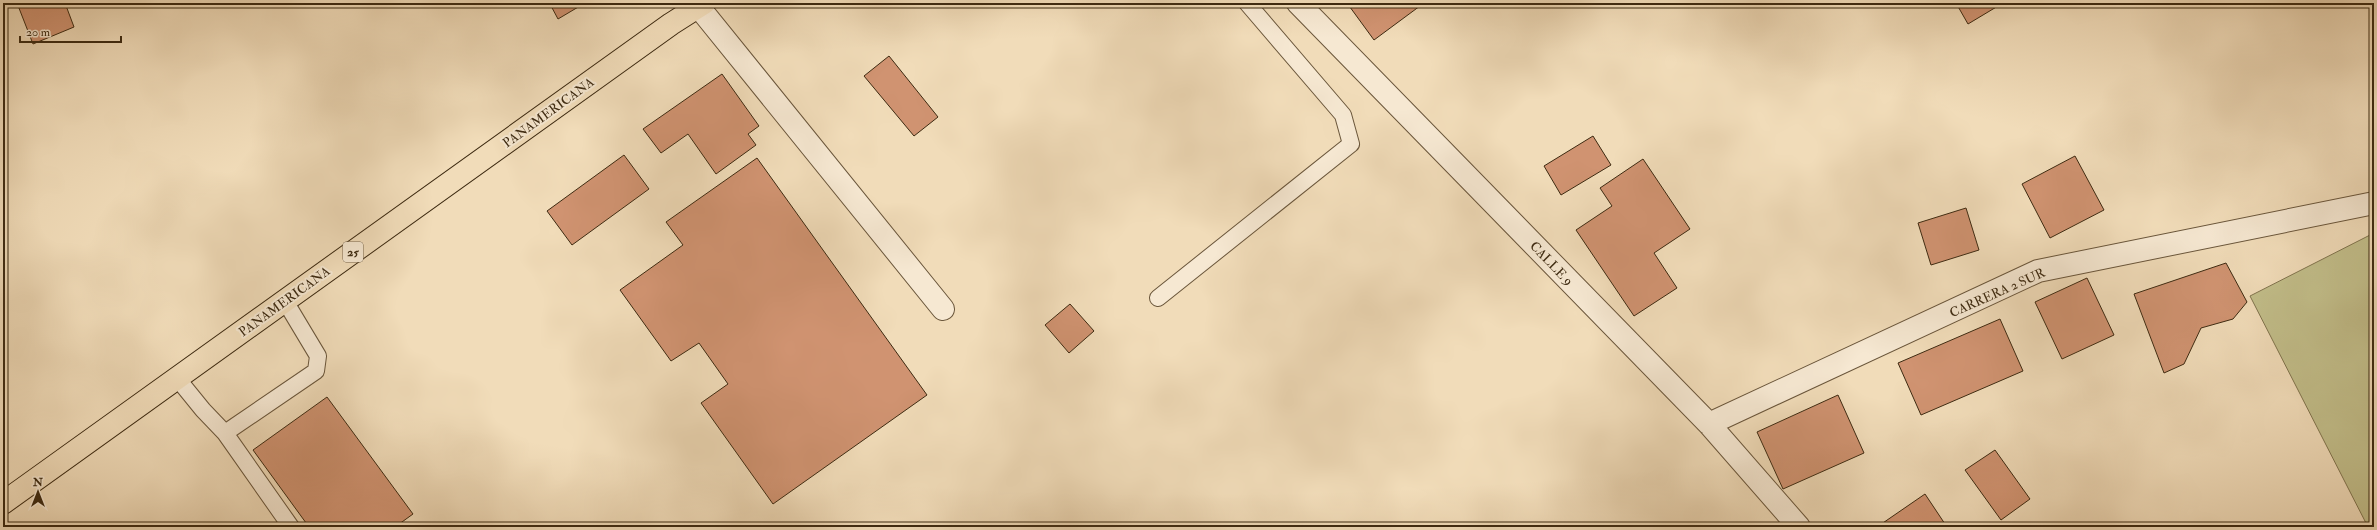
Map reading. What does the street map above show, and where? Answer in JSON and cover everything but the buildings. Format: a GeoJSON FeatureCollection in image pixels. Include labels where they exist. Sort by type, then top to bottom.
{"type":"FeatureCollection","features":[{"type":"Feature","properties":{"kind":"main road","name":"PANAMERICANA"},"geometry":{"type":"LineString","coordinates":[[3,503],[671,24],[701,5]]}},
{"type":"Feature","properties":{"kind":"street","name":"CALLE 9"},"geometry":{"type":"LineString","coordinates":[[1298,3],[1709,424],[1800,527]]}},
{"type":"Feature","properties":{"kind":"street"},"geometry":{"type":"LineString","coordinates":[[701,5],[943,309]]}},
{"type":"Feature","properties":{"kind":"street","name":"CARRERA 2 SUR"},"geometry":{"type":"LineString","coordinates":[[1709,424],[2038,271],[2374,203]]}},
{"type":"Feature","properties":{"kind":"lane"},"geometry":{"type":"LineString","coordinates":[[1158,298],[1351,144],[1343,115],[1247,3]]}},
{"type":"Feature","properties":{"kind":"lane"},"geometry":{"type":"LineString","coordinates":[[226,433],[316,371],[318,356],[285,301]]}},
{"type":"Feature","properties":{"kind":"lane"},"geometry":{"type":"LineString","coordinates":[[177,378],[203,410],[226,433],[291,527]]}},
{"type":"Feature","properties":{"kind":"shaded area"},"geometry":{"type":"Polygon","coordinates":[[[2374,233],[2374,527],[2368,527],[2250,296],[2374,233]]]}}]}
